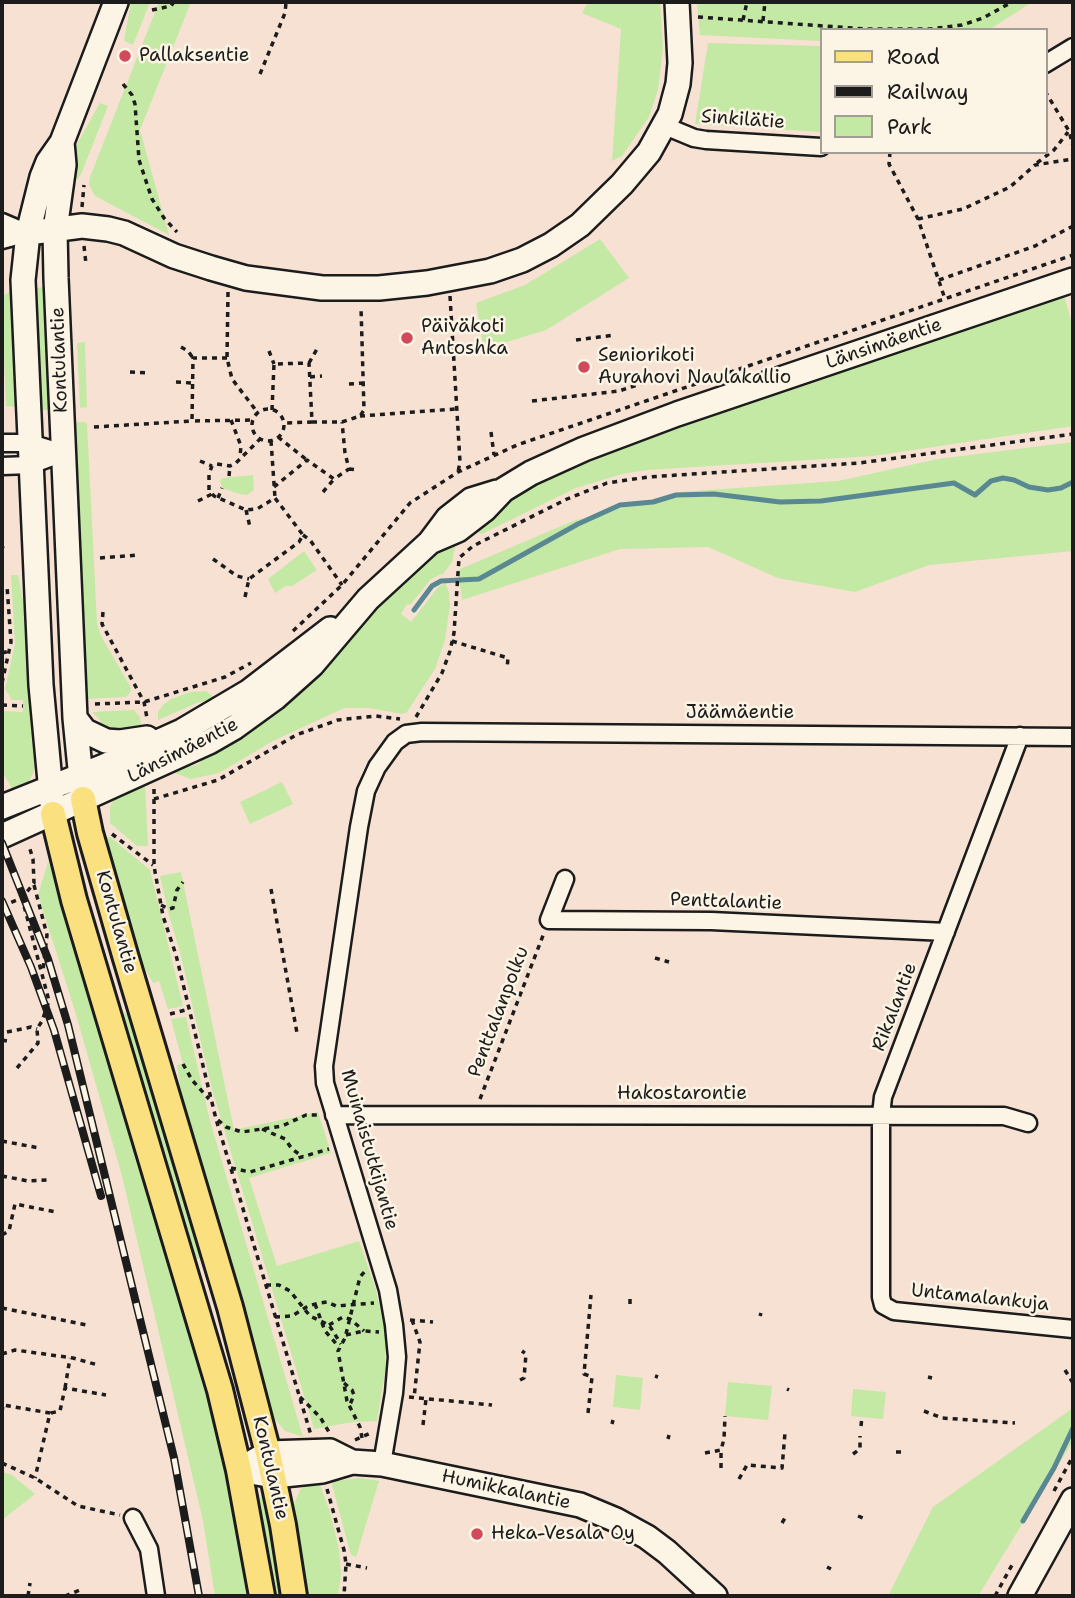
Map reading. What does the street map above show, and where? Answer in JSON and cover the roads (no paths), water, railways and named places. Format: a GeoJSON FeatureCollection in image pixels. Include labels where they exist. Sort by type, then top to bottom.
{"type":"FeatureCollection","features":[{"type":"Feature","properties":{"kind":"main road"},"geometry":{"type":"LineString","coordinates":[[62,142],[116,2]]}},
{"type":"Feature","properties":{"kind":"main road"},"geometry":{"type":"LineString","coordinates":[[28,233],[82,226],[108,229],[211,268],[282,284],[322,288],[379,288],[446,280],[490,271],[522,260],[551,245],[580,225],[622,184],[649,152],[665,126],[674,102],[685,9]]}},
{"type":"Feature","properties":{"kind":"main road","name":"Kontulantie"},"geometry":{"type":"LineString","coordinates":[[62,142],[64,165],[55,230],[63,453],[84,711],[82,787],[90,833],[230,1307],[271,1464],[294,1596]]}},
{"type":"Feature","properties":{"kind":"main road","name":"Kontulantie"},"geometry":{"type":"LineString","coordinates":[[62,142],[48,162],[42,177],[28,233],[23,280],[41,685],[53,814],[74,900],[205,1340],[239,1470],[262,1596]]}},
{"type":"Feature","properties":{"kind":"main road","name":"Länsimäentie"},"geometry":{"type":"LineString","coordinates":[[2,836],[53,814],[82,787],[248,692],[368,599],[430,542],[458,530],[484,510],[503,490],[531,473],[584,449],[677,414],[1073,280]]}},
{"type":"Feature","properties":{"kind":"main road","name":"Länsimäentie"},"geometry":{"type":"LineString","coordinates":[[2,807],[50,787],[82,787],[209,742],[275,698],[312,665],[368,599]]}},
{"type":"Feature","properties":{"kind":"main road"},"geometry":{"type":"LineString","coordinates":[[84,711],[85,731],[106,741],[136,740],[182,731]]}},
{"type":"Feature","properties":{"kind":"main road","name":"Humikkalantie"},"geometry":{"type":"LineString","coordinates":[[271,1464],[330,1451],[352,1462],[382,1464],[580,1505],[647,1537],[715,1596]]}},
{"type":"Feature","properties":{"kind":"main road"},"geometry":{"type":"LineString","coordinates":[[239,1470],[271,1464]]}},
{"type":"Feature","properties":{"kind":"main road"},"geometry":{"type":"LineString","coordinates":[[1020,1596],[1073,1500]]}},
{"type":"Feature","properties":{"kind":"street"},"geometry":{"type":"LineString","coordinates":[[1047,63],[1073,47]]}},
{"type":"Feature","properties":{"kind":"street","name":"Sinkilätie"},"geometry":{"type":"LineString","coordinates":[[665,126],[706,141],[820,147]]}},
{"type":"Feature","properties":{"kind":"street"},"geometry":{"type":"LineString","coordinates":[[2,222],[28,233]]}},
{"type":"Feature","properties":{"kind":"street"},"geometry":{"type":"LineString","coordinates":[[2,240],[28,233]]}},
{"type":"Feature","properties":{"kind":"street"},"geometry":{"type":"LineString","coordinates":[[2,443],[31,454]]}},
{"type":"Feature","properties":{"kind":"street"},"geometry":{"type":"LineString","coordinates":[[2,466],[31,454],[63,453]]}},
{"type":"Feature","properties":{"kind":"street","name":"Jäämäentie"},"geometry":{"type":"LineString","coordinates":[[410,727],[422,732],[1073,737]]}},
{"type":"Feature","properties":{"kind":"street","name":"Muinaistutkijantie"},"geometry":{"type":"LineString","coordinates":[[382,1464],[394,1393],[398,1326],[325,1083],[326,1046],[359,827],[370,780],[395,742],[410,727]]}},
{"type":"Feature","properties":{"kind":"street","name":"Rikalantie"},"geometry":{"type":"LineString","coordinates":[[883,1305],[880,1286],[881,1115],[884,1097],[1020,736]]}},
{"type":"Feature","properties":{"kind":"street","name":"Penttalantie"},"geometry":{"type":"LineString","coordinates":[[565,879],[549,920],[711,921],[946,932]]}},
{"type":"Feature","properties":{"kind":"street","name":"Hakostarontie"},"geometry":{"type":"LineString","coordinates":[[334,1115],[1004,1115],[1028,1123]]}},
{"type":"Feature","properties":{"kind":"street","name":"Untamalankuja"},"geometry":{"type":"LineString","coordinates":[[883,1305],[894,1311],[1073,1329]]}},
{"type":"Feature","properties":{"kind":"street"},"geometry":{"type":"LineString","coordinates":[[133,1518],[149,1549],[156,1596]]}},
{"type":"Feature","properties":{"kind":"waterway"},"geometry":{"type":"LineString","coordinates":[[414,610],[432,586],[441,581],[479,579],[578,524],[620,505],[653,502],[676,495],[714,494],[780,502],[821,501],[954,483],[975,495],[991,481],[1003,478],[1048,490],[1073,482]]}},
{"type":"Feature","properties":{"kind":"waterway"},"geometry":{"type":"LineString","coordinates":[[1023,1521],[1054,1468],[1073,1428]]}},
{"type":"Feature","properties":{"kind":"railway"},"geometry":{"type":"LineString","coordinates":[[2,843],[48,959],[68,1025],[174,1458],[199,1596]]}},
{"type":"Feature","properties":{"kind":"railway"},"geometry":{"type":"LineString","coordinates":[[2,901],[31,967],[54,1030],[101,1196]]}},
{"type":"Feature","properties":{"kind":"place","name":"Pallaksentie"},"geometry":{"type":"Point","coordinates":[125,56]}},
{"type":"Feature","properties":{"kind":"place","name":"Päiväkoti Antoshka"},"geometry":{"type":"Point","coordinates":[407,338]}},
{"type":"Feature","properties":{"kind":"place","name":"Seniorikoti Aurahovi Naulakallio"},"geometry":{"type":"Point","coordinates":[584,367]}},
{"type":"Feature","properties":{"kind":"place","name":"Heka-Vesala Oy"},"geometry":{"type":"Point","coordinates":[477,1534]}}]}
